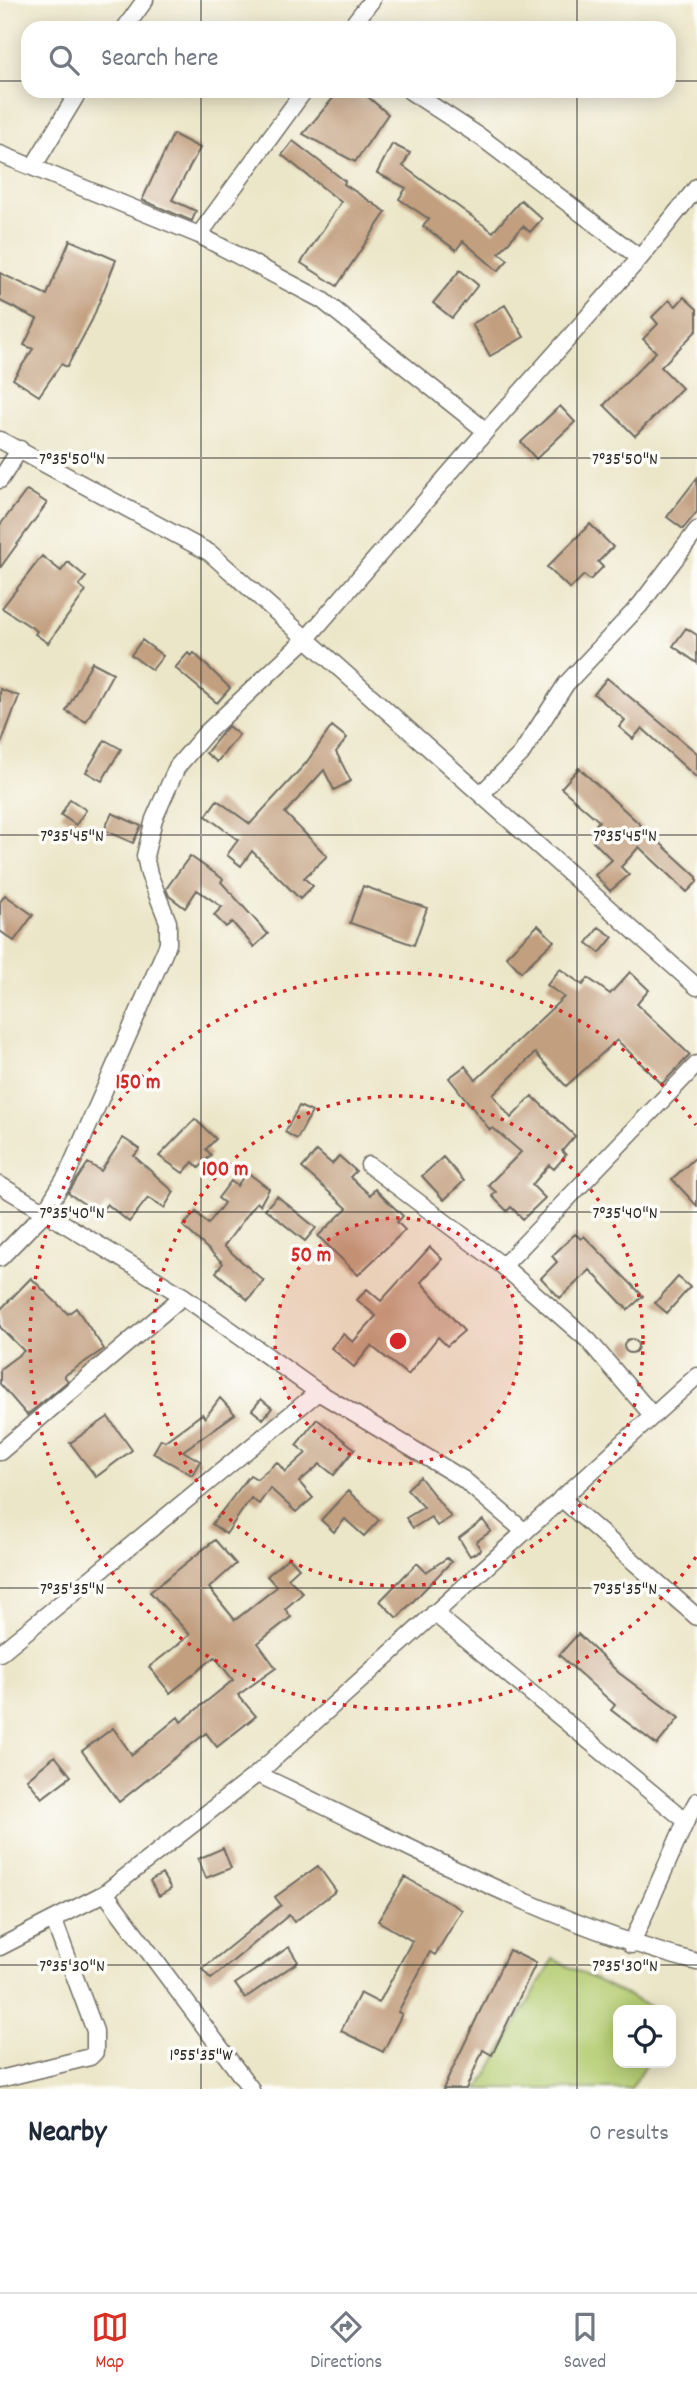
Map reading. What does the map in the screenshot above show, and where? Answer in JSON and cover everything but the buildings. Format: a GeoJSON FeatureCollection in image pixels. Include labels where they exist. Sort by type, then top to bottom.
{"type":"FeatureCollection","features":[{"type":"Feature","properties":{"kind":"street"},"geometry":{"type":"LineString","coordinates":[[130,21],[145,0]]}},
{"type":"Feature","properties":{"kind":"street"},"geometry":{"type":"LineString","coordinates":[[356,21],[372,0]]}},
{"type":"Feature","properties":{"kind":"street"},"geometry":{"type":"LineString","coordinates":[[33,167],[75,98]]}},
{"type":"Feature","properties":{"kind":"street"},"geometry":{"type":"LineString","coordinates":[[199,235],[299,98]]}},
{"type":"Feature","properties":{"kind":"street"},"geometry":{"type":"LineString","coordinates":[[421,98],[482,138],[640,258]]}},
{"type":"Feature","properties":{"kind":"street"},"geometry":{"type":"LineString","coordinates":[[0,154],[199,235],[322,300],[486,431]]}},
{"type":"Feature","properties":{"kind":"street"},"geometry":{"type":"LineString","coordinates":[[0,1258],[44,1213],[67,1175],[103,1099],[168,944],[168,922],[149,874],[145,856],[153,819],[177,767],[206,733],[308,637],[640,258],[697,187]]}},
{"type":"Feature","properties":{"kind":"street"},"geometry":{"type":"LineString","coordinates":[[0,440],[210,552],[697,987]]}},
{"type":"Feature","properties":{"kind":"street"},"geometry":{"type":"LineString","coordinates":[[0,480],[20,449]]}},
{"type":"Feature","properties":{"kind":"street"},"geometry":{"type":"LineString","coordinates":[[482,793],[521,754],[566,684],[640,605],[697,530]]}},
{"type":"Feature","properties":{"kind":"street"},"geometry":{"type":"LineString","coordinates":[[503,1266],[697,1064]]}},
{"type":"Feature","properties":{"kind":"street"},"geometry":{"type":"LineString","coordinates":[[369,1165],[503,1266],[589,1340],[653,1416]]}},
{"type":"Feature","properties":{"kind":"street"},"geometry":{"type":"LineString","coordinates":[[0,1185],[183,1296],[318,1392],[463,1479],[525,1532]]}},
{"type":"Feature","properties":{"kind":"street"},"geometry":{"type":"LineString","coordinates":[[0,1452],[183,1296]]}},
{"type":"Feature","properties":{"kind":"street"},"geometry":{"type":"LineString","coordinates":[[0,1947],[104,1893],[257,1774],[697,1376]]}},
{"type":"Feature","properties":{"kind":"street"},"geometry":{"type":"LineString","coordinates":[[0,1653],[318,1392]]}},
{"type":"Feature","properties":{"kind":"street"},"geometry":{"type":"LineString","coordinates":[[561,1498],[697,1617]]}},
{"type":"Feature","properties":{"kind":"street"},"geometry":{"type":"LineString","coordinates":[[434,1613],[686,1821]]}},
{"type":"Feature","properties":{"kind":"street"},"geometry":{"type":"LineString","coordinates":[[257,1774],[535,1904],[631,1945],[697,1962]]}},
{"type":"Feature","properties":{"kind":"street"},"geometry":{"type":"LineString","coordinates":[[631,1945],[697,1801]]}},
{"type":"Feature","properties":{"kind":"street"},"geometry":{"type":"LineString","coordinates":[[104,1893],[251,2089]]}},
{"type":"Feature","properties":{"kind":"street"},"geometry":{"type":"LineString","coordinates":[[0,2079],[90,2057],[97,2045],[54,1921]]}},
{"type":"Feature","properties":{"kind":"green space"},"geometry":{"type":"Polygon","coordinates":[[[553,1959],[647,2005],[613,2005],[613,2068],[644,2068],[631,2089],[479,2089],[553,1959]]]}}]}
